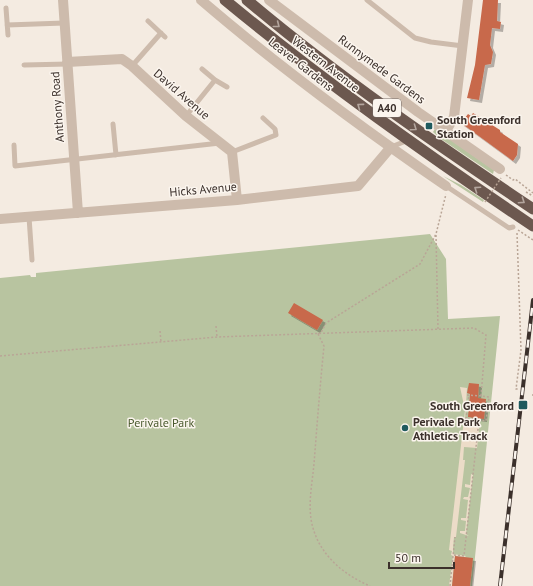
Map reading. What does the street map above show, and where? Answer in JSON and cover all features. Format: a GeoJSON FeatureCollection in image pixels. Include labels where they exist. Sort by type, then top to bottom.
{"type":"FeatureCollection","features":[{"type":"Feature","properties":{"kind":"highway","name":"Western Avenue"},"geometry":{"type":"LineString","coordinates":[[225,0],[327,82],[406,140],[533,226]]}},
{"type":"Feature","properties":{"kind":"highway","name":"Western Avenue"},"geometry":{"type":"LineString","coordinates":[[247,0],[334,70],[533,209]]}},
{"type":"Feature","properties":{"kind":"street","name":"Anthony Road"},"geometry":{"type":"LineString","coordinates":[[63,0],[78,213]]}},
{"type":"Feature","properties":{"kind":"street","name":"Leaver Gardens"},"geometry":{"type":"LineString","coordinates":[[201,0],[298,78],[446,190]]}},
{"type":"Feature","properties":{"kind":"street","name":"Runnymede Gardens"},"geometry":{"type":"LineString","coordinates":[[269,0],[418,112],[501,172]]}},
{"type":"Feature","properties":{"kind":"street"},"geometry":{"type":"LineString","coordinates":[[446,131],[454,117],[468,0]]}},
{"type":"Feature","properties":{"kind":"street","name":"David Avenue"},"geometry":{"type":"LineString","coordinates":[[67,63],[122,59],[132,66],[186,116],[232,152]]}},
{"type":"Feature","properties":{"kind":"street","name":"Hicks Avenue"},"geometry":{"type":"LineString","coordinates":[[0,220],[237,200],[358,186],[391,147]]}},
{"type":"Feature","properties":{"kind":"street"},"geometry":{"type":"LineString","coordinates":[[232,152],[237,200]]}},
{"type":"Feature","properties":{"kind":"lane"},"geometry":{"type":"LineString","coordinates":[[367,0],[415,38],[463,46]]}},
{"type":"Feature","properties":{"kind":"lane"},"geometry":{"type":"LineString","coordinates":[[6,8],[8,35]]}},
{"type":"Feature","properties":{"kind":"lane"},"geometry":{"type":"LineString","coordinates":[[148,21],[165,37]]}},
{"type":"Feature","properties":{"kind":"lane"},"geometry":{"type":"LineString","coordinates":[[7,24],[64,23]]}},
{"type":"Feature","properties":{"kind":"lane"},"geometry":{"type":"LineString","coordinates":[[132,66],[161,33]]}},
{"type":"Feature","properties":{"kind":"lane"},"geometry":{"type":"LineString","coordinates":[[24,65],[67,63]]}},
{"type":"Feature","properties":{"kind":"lane"},"geometry":{"type":"LineString","coordinates":[[202,69],[215,80],[227,87]]}},
{"type":"Feature","properties":{"kind":"lane"},"geometry":{"type":"LineString","coordinates":[[186,116],[215,80]]}},
{"type":"Feature","properties":{"kind":"lane"},"geometry":{"type":"LineString","coordinates":[[232,152],[276,135],[275,129],[263,118]]}},
{"type":"Feature","properties":{"kind":"lane"},"geometry":{"type":"LineString","coordinates":[[112,124],[116,155]]}},
{"type":"Feature","properties":{"kind":"lane"},"geometry":{"type":"LineString","coordinates":[[391,147],[406,140]]}},
{"type":"Feature","properties":{"kind":"lane"},"geometry":{"type":"LineString","coordinates":[[14,145],[15,166],[222,143]]}},
{"type":"Feature","properties":{"kind":"lane"},"geometry":{"type":"LineString","coordinates":[[446,190],[510,228],[516,228]]}},
{"type":"Feature","properties":{"kind":"lane"},"geometry":{"type":"LineString","coordinates":[[29,217],[32,260]]}},
{"type":"Feature","properties":{"kind":"path"},"geometry":{"type":"LineString","coordinates":[[485,202],[501,172],[513,180],[515,179],[533,195]]}},
{"type":"Feature","properties":{"kind":"path"},"geometry":{"type":"LineString","coordinates":[[438,329],[436,234],[446,190]]}},
{"type":"Feature","properties":{"kind":"path"},"geometry":{"type":"LineString","coordinates":[[529,193],[533,195]]}},
{"type":"Feature","properties":{"kind":"path"},"geometry":{"type":"LineString","coordinates":[[516,228],[533,240]]}},
{"type":"Feature","properties":{"kind":"path"},"geometry":{"type":"LineString","coordinates":[[516,228],[521,350],[516,388],[518,389]]}},
{"type":"Feature","properties":{"kind":"path"},"geometry":{"type":"LineString","coordinates":[[318,334],[322,331],[326,323],[413,270],[420,264],[436,234]]}},
{"type":"Feature","properties":{"kind":"path"},"geometry":{"type":"LineString","coordinates":[[216,326],[217,337]]}},
{"type":"Feature","properties":{"kind":"path"},"geometry":{"type":"LineString","coordinates":[[0,356],[217,337],[474,328],[486,335],[480,396]]}},
{"type":"Feature","properties":{"kind":"path"},"geometry":{"type":"LineString","coordinates":[[160,331],[161,342]]}},
{"type":"Feature","properties":{"kind":"path"},"geometry":{"type":"LineString","coordinates":[[318,334],[324,346],[310,514],[311,521],[319,543],[338,568],[356,580],[370,586]]}},
{"type":"Feature","properties":{"kind":"path"},"geometry":{"type":"LineString","coordinates":[[468,395],[480,396],[489,397],[486,421],[466,418],[468,395]]}},
{"type":"Feature","properties":{"kind":"path"},"geometry":{"type":"LineString","coordinates":[[454,555],[464,556],[479,420]]}},
{"type":"Feature","properties":{"kind":"path"},"geometry":{"type":"LineString","coordinates":[[450,586],[455,537]]}},
{"type":"Feature","properties":{"kind":"green space"},"geometry":{"type":"Polygon","coordinates":[[[435,129],[494,170],[493,174],[441,139],[433,132],[435,129]]]}},
{"type":"Feature","properties":{"kind":"green space"},"geometry":{"type":"Polygon","coordinates":[[[443,176],[461,185],[484,200],[483,202],[443,176]]]}},
{"type":"Feature","properties":{"kind":"green space","name":"Perivale Park"},"geometry":{"type":"Polygon","coordinates":[[[430,234],[446,259],[448,319],[500,316],[472,586],[0,586],[0,278],[30,275],[31,277],[36,277],[36,273],[430,234]]]}},
{"type":"Feature","properties":{"kind":"shaded area"},"geometry":{"type":"Polygon","coordinates":[[[460,387],[467,388],[465,420],[480,421],[477,448],[464,447],[463,460],[465,460],[456,537],[454,537],[453,554],[466,556],[455,556],[452,586],[449,586],[453,556],[451,555],[452,551],[449,550],[465,410],[460,387]]]}},
{"type":"Feature","properties":{"kind":"shaded area"},"geometry":{"type":"Polygon","coordinates":[[[471,474],[473,475],[466,534],[469,536],[460,533],[460,531],[465,531],[466,521],[461,520],[461,518],[466,518],[468,500],[463,499],[464,497],[468,497],[470,488],[465,487],[465,484],[470,485],[471,474]]]}},
{"type":"Feature","properties":{"kind":"building"},"geometry":{"type":"Polygon","coordinates":[[[483,0],[498,0],[497,21],[501,22],[500,29],[492,28],[490,45],[493,52],[491,64],[485,65],[479,100],[467,98],[475,65],[483,0]]]}},
{"type":"Feature","properties":{"kind":"building"},"geometry":{"type":"Polygon","coordinates":[[[473,113],[500,130],[500,132],[518,144],[517,155],[513,161],[461,123],[468,114],[471,116],[473,113]]]}},
{"type":"Feature","properties":{"kind":"building"},"geometry":{"type":"Polygon","coordinates":[[[294,303],[323,320],[317,330],[288,313],[294,303]]]}},
{"type":"Feature","properties":{"kind":"building"},"geometry":{"type":"Polygon","coordinates":[[[469,383],[479,384],[478,398],[486,399],[484,419],[468,417],[470,394],[467,393],[469,383]]]}},
{"type":"Feature","properties":{"kind":"building"},"geometry":{"type":"Polygon","coordinates":[[[455,556],[473,558],[470,586],[452,586],[455,556]]]}},
{"type":"Feature","properties":{"kind":"railway"},"geometry":{"type":"LineString","coordinates":[[500,586],[533,300]]}},
{"type":"Feature","properties":{"kind":"place","name":"South Greenford Station"},"geometry":{"type":"Point","coordinates":[429,126]}},
{"type":"Feature","properties":{"kind":"place","name":"South Greenford"},"geometry":{"type":"Point","coordinates":[523,405]}},
{"type":"Feature","properties":{"kind":"place","name":"Perivale Park Athletics Track"},"geometry":{"type":"Point","coordinates":[405,428]}}]}
